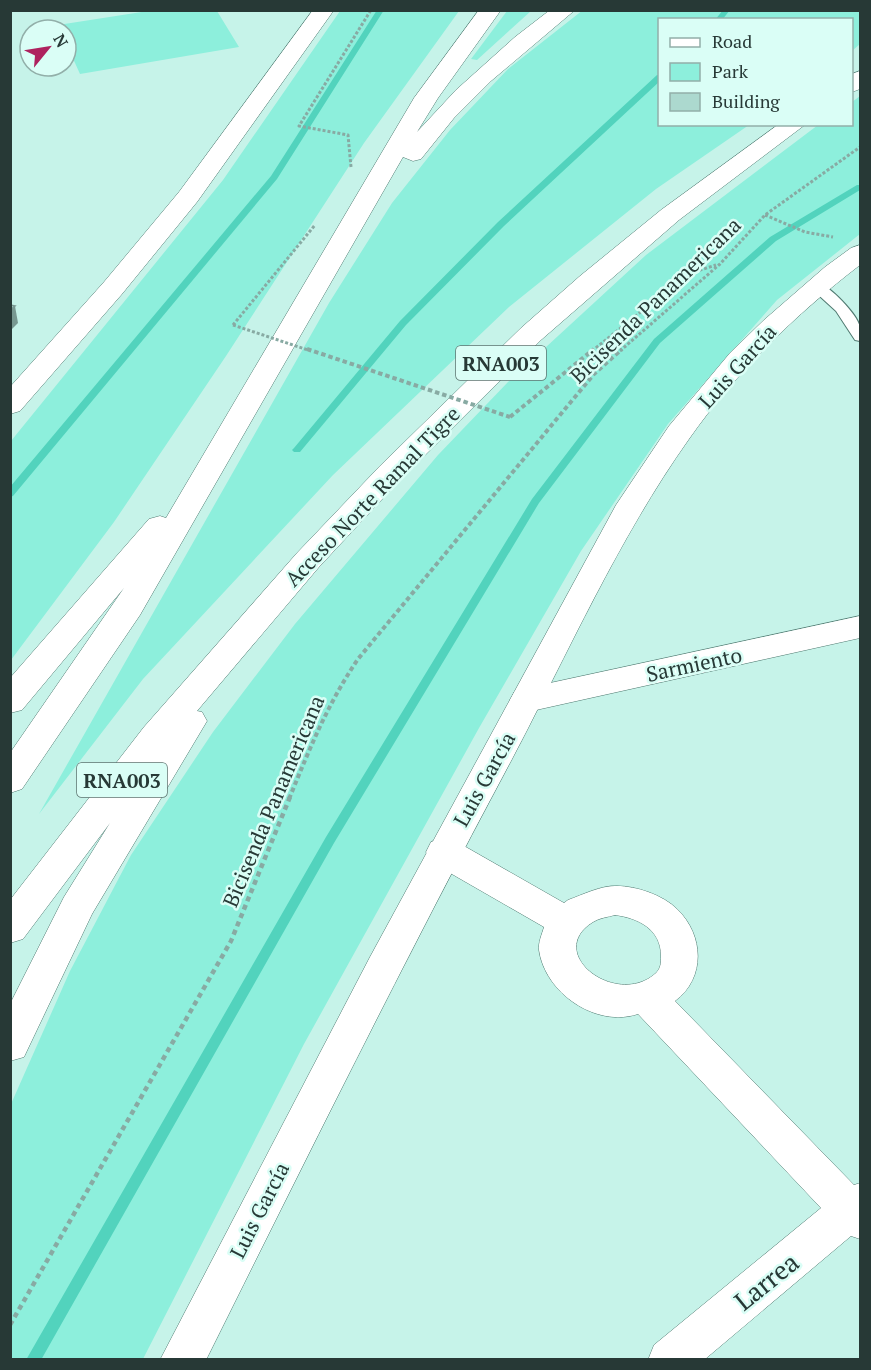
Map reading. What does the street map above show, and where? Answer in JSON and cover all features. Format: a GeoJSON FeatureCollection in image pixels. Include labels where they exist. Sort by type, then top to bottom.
{"type":"FeatureCollection","features":[{"type":"Feature","properties":{"kind":"main road"},"geometry":{"type":"LineString","coordinates":[[10,405],[113,288],[188,197],[324,10]]}},
{"type":"Feature","properties":{"kind":"main road"},"geometry":{"type":"LineString","coordinates":[[10,780],[129,607],[426,98],[491,10]]}},
{"type":"Feature","properties":{"kind":"main road"},"geometry":{"type":"LineString","coordinates":[[323,272],[429,132],[484,75],[565,10]]}},
{"type":"Feature","properties":{"kind":"main road","name":"Acceso Norte Ramal Tigre"},"geometry":{"type":"LineString","coordinates":[[10,928],[156,736],[345,520],[531,334],[670,215],[792,126]]}},
{"type":"Feature","properties":{"kind":"main road","name":"Luis García"},"geometry":{"type":"LineString","coordinates":[[182,1359],[444,852],[527,700],[562,629],[631,507],[679,432],[733,365],[786,313],[861,253]]}},
{"type":"Feature","properties":{"kind":"main road"},"geometry":{"type":"LineString","coordinates":[[10,701],[209,471]]}},
{"type":"Feature","properties":{"kind":"main road","name":"Sarmiento"},"geometry":{"type":"LineString","coordinates":[[527,700],[861,627]]}},
{"type":"Feature","properties":{"kind":"main road"},"geometry":{"type":"LineString","coordinates":[[10,1045],[77,908],[242,638]]}},
{"type":"Feature","properties":{"kind":"main road"},"geometry":{"type":"LineString","coordinates":[[444,852],[566,922]]}},
{"type":"Feature","properties":{"kind":"main road"},"geometry":{"type":"LineString","coordinates":[[615,900],[636,903],[655,912],[670,925],[679,940],[682,958],[677,974],[665,989],[647,998],[628,1002],[608,1000],[589,994],[573,982],[562,968],[557,952],[558,936],[566,922],[578,911],[595,903],[615,900]]}},
{"type":"Feature","properties":{"kind":"main road"},"geometry":{"type":"LineString","coordinates":[[647,998],[857,1211]]}},
{"type":"Feature","properties":{"kind":"main road","name":"Larrea"},"geometry":{"type":"LineString","coordinates":[[670,1359],[857,1211]]}},
{"type":"Feature","properties":{"kind":"lane"},"geometry":{"type":"LineString","coordinates":[[818,286],[841,308],[861,337]]}},
{"type":"Feature","properties":{"kind":"path"},"geometry":{"type":"LineString","coordinates":[[351,168],[348,135],[299,126],[371,10]]}},
{"type":"Feature","properties":{"kind":"path","name":"Bicisenda Panamericana"},"geometry":{"type":"LineString","coordinates":[[10,1325],[231,941],[294,783],[335,693],[358,659],[594,374],[720,264],[765,215],[861,147]]}},
{"type":"Feature","properties":{"kind":"path","name":"Bicisenda Panamericana"},"geometry":{"type":"LineString","coordinates":[[765,215],[804,232]]}},
{"type":"Feature","properties":{"kind":"path"},"geometry":{"type":"LineString","coordinates":[[315,225],[233,325],[510,417],[688,274],[720,264]]}},
{"type":"Feature","properties":{"kind":"green space"},"geometry":{"type":"Polygon","coordinates":[[[583,10],[860,11],[860,44],[853,50],[853,18],[658,18],[658,126],[748,126],[656,189],[509,307],[333,475],[143,679],[39,814],[329,303],[392,203],[450,130],[508,69],[583,10]]]}},
{"type":"Feature","properties":{"kind":"green space"},"geometry":{"type":"Polygon","coordinates":[[[148,11],[217,11],[239,47],[80,74],[78,70],[78,22],[148,11]]]}},
{"type":"Feature","properties":{"kind":"green space"},"geometry":{"type":"Polygon","coordinates":[[[340,11],[459,11],[364,143],[226,356],[114,522],[11,660],[11,441],[223,180],[340,11]]]}},
{"type":"Feature","properties":{"kind":"green space"},"geometry":{"type":"Polygon","coordinates":[[[507,11],[531,11],[477,60],[471,59],[507,11]]]}},
{"type":"Feature","properties":{"kind":"green space"},"geometry":{"type":"Polygon","coordinates":[[[860,96],[860,234],[777,300],[668,424],[581,551],[479,728],[304,1044],[143,1359],[11,1360],[11,1104],[70,971],[131,855],[213,732],[295,624],[438,455],[508,382],[646,255],[817,126],[853,126],[853,101],[860,96]]]}},
{"type":"Feature","properties":{"kind":"waterway"},"geometry":{"type":"LineString","coordinates":[[10,494],[274,177],[381,10]]}},
{"type":"Feature","properties":{"kind":"waterway"},"geometry":{"type":"LineString","coordinates":[[720,18],[727,10]]}},
{"type":"Feature","properties":{"kind":"waterway"},"geometry":{"type":"LineString","coordinates":[[297,450],[403,323],[501,224],[658,79]]}},
{"type":"Feature","properties":{"kind":"waterway"},"geometry":{"type":"LineString","coordinates":[[33,1360],[330,840],[535,501],[657,341],[773,239],[860,187]]}}]}
